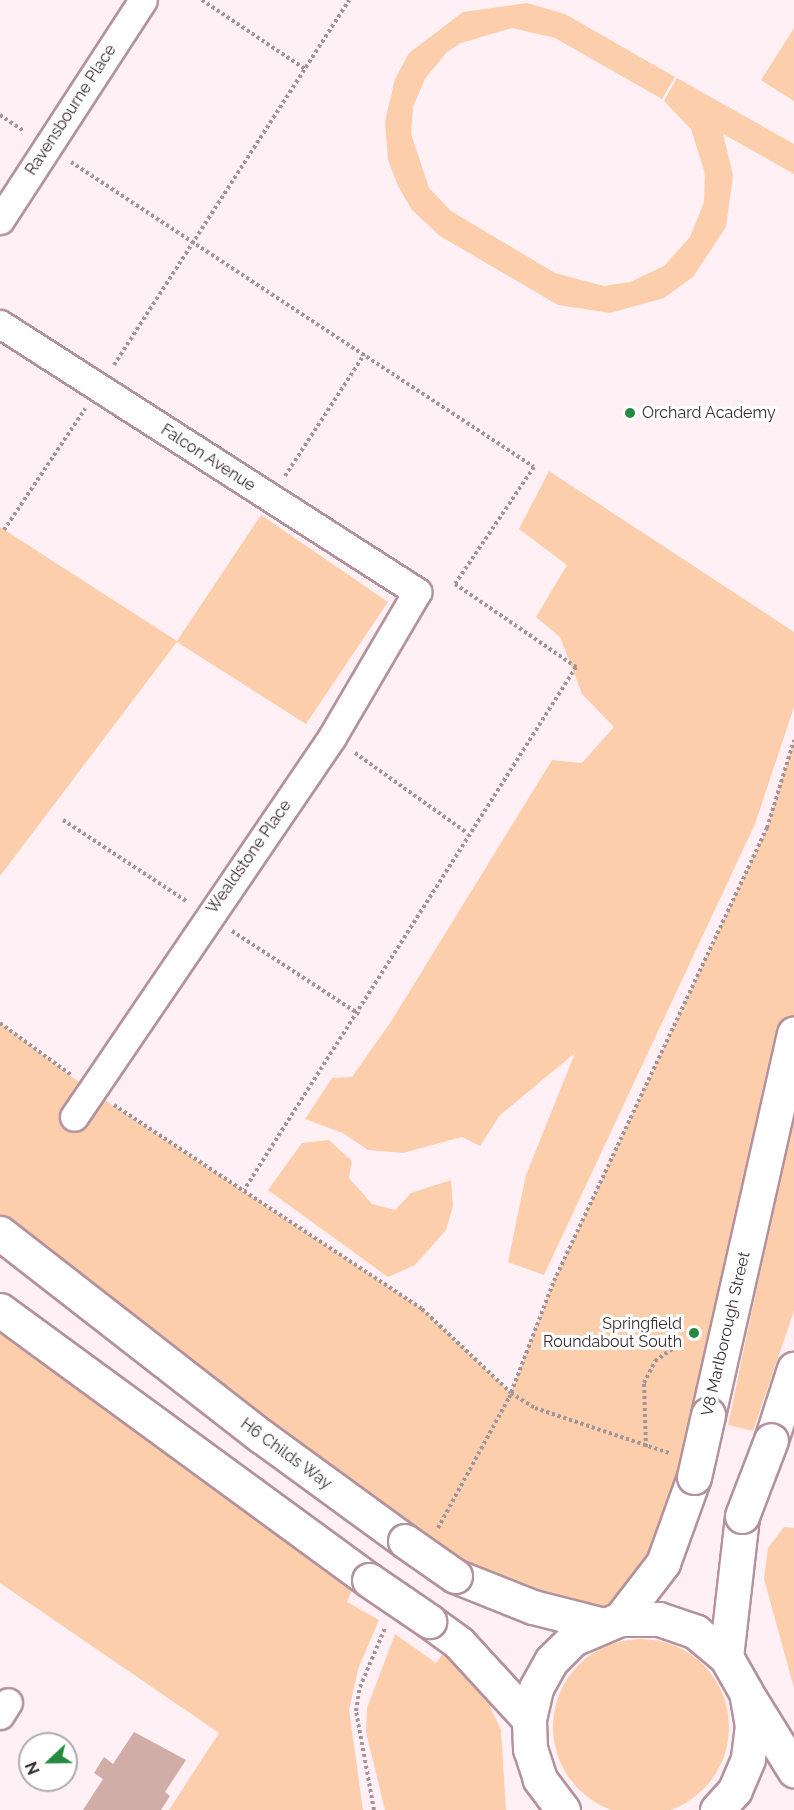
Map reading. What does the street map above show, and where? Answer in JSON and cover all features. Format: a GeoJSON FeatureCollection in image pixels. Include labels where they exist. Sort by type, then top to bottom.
{"type":"FeatureCollection","features":[{"type":"Feature","properties":{"kind":"street","name":"Ravensbourne Place"},"geometry":{"type":"LineString","coordinates":[[0,220],[143,0]]}},
{"type":"Feature","properties":{"kind":"street","name":"Falcon Avenue"},"geometry":{"type":"LineString","coordinates":[[0,324],[417,592]]}},
{"type":"Feature","properties":{"kind":"street","name":"Wealdstone Place"},"geometry":{"type":"LineString","coordinates":[[74,1117],[332,737],[417,592]]}},
{"type":"Feature","properties":{"kind":"street","name":"V8 Marlborough Street"},"geometry":{"type":"LineString","coordinates":[[610,1622],[663,1563],[686,1466],[708,1415],[794,1034]]}},
{"type":"Feature","properties":{"kind":"street","name":"H6 Childs Way"},"geometry":{"type":"LineString","coordinates":[[0,1233],[261,1436],[455,1576],[533,1607],[610,1622],[659,1619],[696,1632],[726,1658],[746,1692]]}},
{"type":"Feature","properties":{"kind":"street"},"geometry":{"type":"LineString","coordinates":[[0,1310],[369,1580],[459,1643],[529,1719]]}},
{"type":"Feature","properties":{"kind":"street"},"geometry":{"type":"LineString","coordinates":[[726,1658],[742,1516],[771,1440],[794,1369]]}},
{"type":"Feature","properties":{"kind":"street"},"geometry":{"type":"LineString","coordinates":[[563,1810],[537,1794],[530,1749],[529,1719],[536,1689],[551,1661],[573,1640],[610,1622]]}},
{"type":"Feature","properties":{"kind":"street"},"geometry":{"type":"LineString","coordinates":[[746,1692],[794,1770]]}},
{"type":"Feature","properties":{"kind":"street"},"geometry":{"type":"LineString","coordinates":[[717,1810],[735,1790],[748,1759],[752,1725],[746,1692]]}},
{"type":"Feature","properties":{"kind":"path"},"geometry":{"type":"LineString","coordinates":[[202,0],[305,69]]}},
{"type":"Feature","properties":{"kind":"path"},"geometry":{"type":"LineString","coordinates":[[4,530],[349,0]]}},
{"type":"Feature","properties":{"kind":"path"},"geometry":{"type":"LineString","coordinates":[[270,499],[364,355]]}},
{"type":"Feature","properties":{"kind":"path"},"geometry":{"type":"LineString","coordinates":[[332,737],[467,833]]}},
{"type":"Feature","properties":{"kind":"path"},"geometry":{"type":"LineString","coordinates":[[511,1393],[554,1281],[767,828],[794,740]]}},
{"type":"Feature","properties":{"kind":"path"},"geometry":{"type":"LineString","coordinates":[[0,1023],[92,1091],[422,1309],[511,1393],[535,1408],[646,1447],[686,1466]]}},
{"type":"Feature","properties":{"kind":"path"},"geometry":{"type":"LineString","coordinates":[[646,1447],[644,1383],[655,1361],[684,1341]]}},
{"type":"Feature","properties":{"kind":"shaded area"},"geometry":{"type":"Polygon","coordinates":[[[527,3],[565,14],[675,77],[662,99],[555,38],[512,28],[461,43],[447,52],[425,79],[413,107],[411,134],[429,188],[451,211],[555,273],[604,286],[630,282],[664,266],[690,237],[704,202],[705,174],[691,129],[664,101],[677,78],[794,144],[794,174],[723,134],[733,175],[726,227],[693,277],[664,298],[610,313],[558,305],[440,236],[412,210],[398,186],[388,160],[385,121],[395,79],[409,53],[463,12],[527,3]]]}},
{"type":"Feature","properties":{"kind":"shaded area"},"geometry":{"type":"Polygon","coordinates":[[[794,28],[794,101],[761,80],[794,28]]]}},
{"type":"Feature","properties":{"kind":"shaded area"},"geometry":{"type":"Polygon","coordinates":[[[549,471],[794,632],[794,707],[755,824],[544,1275],[508,1262],[526,1175],[575,1053],[500,1115],[480,1146],[462,1137],[403,1153],[368,1150],[343,1133],[305,1119],[332,1078],[352,1077],[392,1020],[552,760],[582,763],[614,727],[582,694],[560,637],[536,617],[567,565],[519,529],[549,471]]]}},
{"type":"Feature","properties":{"kind":"shaded area"},"geometry":{"type":"Polygon","coordinates":[[[261,515],[388,602],[306,724],[177,642],[0,876],[0,527],[177,641],[261,515]]]}},
{"type":"Feature","properties":{"kind":"shaded area"},"geometry":{"type":"Polygon","coordinates":[[[794,740],[794,1034],[694,1477],[620,1619],[481,1589],[0,1233],[0,1023],[91,1091],[422,1309],[511,1393],[554,1281],[767,828],[794,740]]]}},
{"type":"Feature","properties":{"kind":"shaded area"},"geometry":{"type":"Polygon","coordinates":[[[794,1109],[794,1311],[753,1431],[728,1425],[794,1109]]]}},
{"type":"Feature","properties":{"kind":"shaded area"},"geometry":{"type":"Polygon","coordinates":[[[329,1140],[352,1161],[349,1178],[372,1204],[395,1210],[411,1193],[451,1180],[453,1206],[446,1230],[415,1265],[388,1277],[268,1190],[302,1143],[329,1140]]]}},
{"type":"Feature","properties":{"kind":"shaded area"},"geometry":{"type":"Polygon","coordinates":[[[0,1332],[229,1501],[354,1585],[347,1602],[379,1620],[358,1669],[349,1710],[363,1810],[169,1810],[219,1733],[0,1583],[0,1332]]]}},
{"type":"Feature","properties":{"kind":"shaded area"},"geometry":{"type":"Polygon","coordinates":[[[784,1527],[794,1528],[794,1688],[764,1579],[768,1548],[784,1527]]]}},
{"type":"Feature","properties":{"kind":"shaded area"},"geometry":{"type":"Polygon","coordinates":[[[395,1634],[436,1663],[445,1651],[483,1692],[501,1730],[506,1810],[385,1810],[366,1732],[367,1708],[395,1634]]]}},
{"type":"Feature","properties":{"kind":"shaded area"},"geometry":{"type":"Polygon","coordinates":[[[641,1639],[675,1646],[690,1654],[703,1665],[714,1678],[722,1693],[729,1727],[722,1761],[714,1776],[703,1789],[690,1800],[675,1808],[641,1815],[607,1808],[592,1800],[579,1789],[568,1776],[560,1761],[553,1727],[560,1693],[568,1678],[579,1665],[592,1654],[607,1646],[641,1639]]]}},
{"type":"Feature","properties":{"kind":"building"},"geometry":{"type":"Polygon","coordinates":[[[134,1732],[186,1760],[165,1792],[170,1796],[161,1810],[83,1810],[103,1779],[94,1773],[104,1757],[113,1764],[134,1732]]]}},
{"type":"Feature","properties":{"kind":"place","name":"Orchard Academy"},"geometry":{"type":"Point","coordinates":[630,413]}},
{"type":"Feature","properties":{"kind":"place","name":"Springfield Roundabout South"},"geometry":{"type":"Point","coordinates":[694,1333]}}]}
